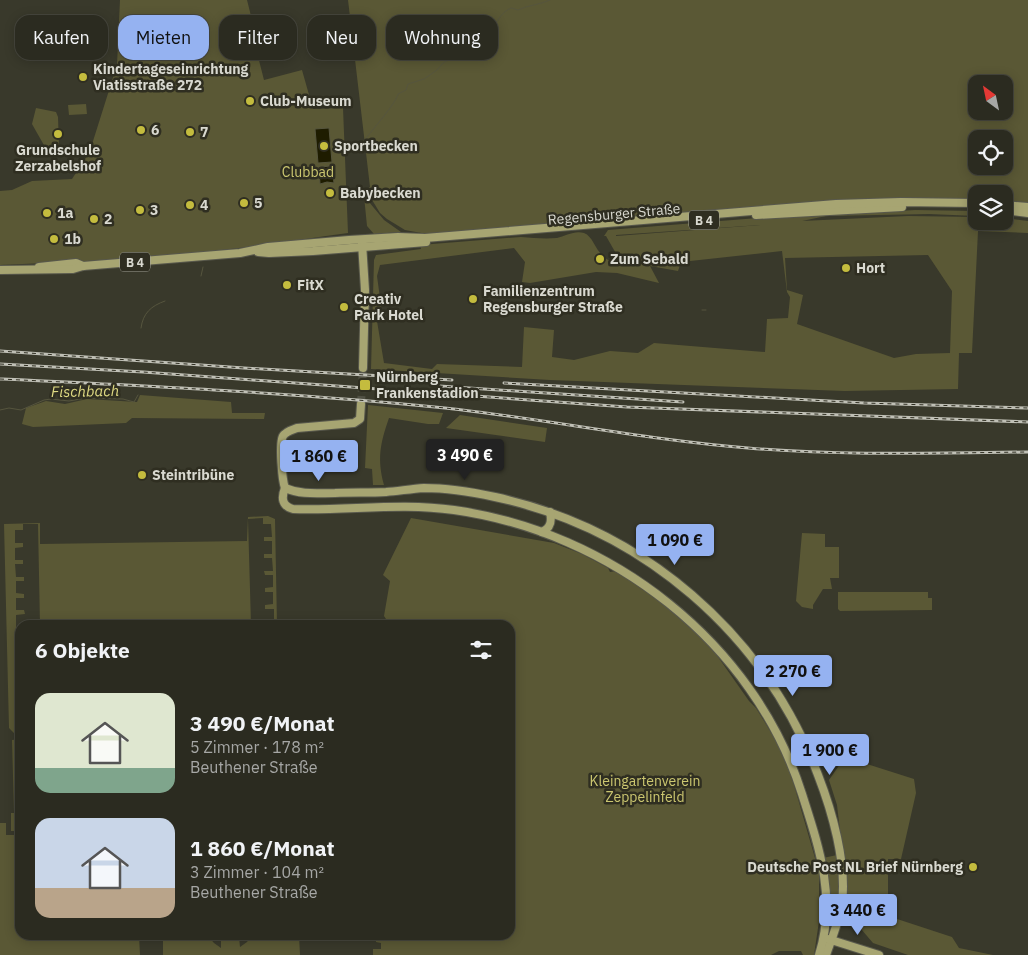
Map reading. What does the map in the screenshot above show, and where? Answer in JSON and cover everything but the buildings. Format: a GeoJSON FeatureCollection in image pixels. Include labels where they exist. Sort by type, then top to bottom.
{"type":"FeatureCollection","features":[{"type":"Feature","properties":{"kind":"main road","name":"B 4"},"geometry":{"type":"LineString","coordinates":[[815,206],[895,202],[968,203]]}},
{"type":"Feature","properties":{"kind":"main road","name":"Regensburger Straße"},"geometry":{"type":"LineString","coordinates":[[362,243],[398,236],[441,237],[815,206]]}},
{"type":"Feature","properties":{"kind":"main road"},"geometry":{"type":"LineString","coordinates":[[809,213],[815,206]]}},
{"type":"Feature","properties":{"kind":"main road"},"geometry":{"type":"LineString","coordinates":[[1013,206],[1028,207]]}},
{"type":"Feature","properties":{"kind":"main road","name":"Regensburger Straße"},"geometry":{"type":"LineString","coordinates":[[0,270],[73,270],[83,266],[253,252],[268,253],[362,243],[759,215],[902,207],[968,208]]}},
{"type":"Feature","properties":{"kind":"main road"},"geometry":{"type":"LineString","coordinates":[[1013,211],[1028,213]]}},
{"type":"Feature","properties":{"kind":"main road"},"geometry":{"type":"LineString","coordinates":[[362,243],[365,290],[363,368]]}},
{"type":"Feature","properties":{"kind":"main road"},"geometry":{"type":"LineString","coordinates":[[361,404],[360,416],[356,422],[297,428],[289,430],[283,436],[282,475],[285,488],[282,497],[283,502],[291,508],[424,508],[455,510],[506,520],[542,532],[603,559],[658,594],[705,635],[727,660],[758,700],[774,726],[793,766],[823,864],[828,939],[826,955]]}},
{"type":"Feature","properties":{"kind":"main road"},"geometry":{"type":"LineString","coordinates":[[285,488],[302,493],[374,492],[426,488],[494,497],[550,512],[591,529],[642,557],[693,595],[725,625],[753,657],[770,681],[793,719],[826,796],[842,873],[843,891],[840,915],[820,955]]}},
{"type":"Feature","properties":{"kind":"main road"},"geometry":{"type":"LineString","coordinates":[[542,532],[550,527],[550,512]]}},
{"type":"Feature","properties":{"kind":"main road"},"geometry":{"type":"LineString","coordinates":[[828,939],[879,955]]}},
{"type":"Feature","properties":{"kind":"green space","name":"Clubbad"},"geometry":{"type":"Polygon","coordinates":[[[120,0],[247,0],[251,15],[219,15],[219,60],[259,60],[264,80],[302,70],[313,109],[343,108],[348,233],[179,254],[0,265],[0,191],[12,190],[32,181],[72,179],[88,157],[117,65],[118,43],[118,60],[209,60],[209,15],[119,15],[120,0]]]}},
{"type":"Feature","properties":{"kind":"green space"},"geometry":{"type":"Polygon","coordinates":[[[348,0],[1028,0],[1028,205],[1013,204],[1013,185],[968,185],[968,201],[548,224],[427,234],[405,230],[387,219],[380,213],[366,190],[370,187],[355,60],[376,60],[376,15],[350,15],[348,0]]]}},
{"type":"Feature","properties":{"kind":"green space"},"geometry":{"type":"Polygon","coordinates":[[[86,104],[87,114],[69,115],[68,105],[86,104]]]}},
{"type":"Feature","properties":{"kind":"green space"},"geometry":{"type":"Polygon","coordinates":[[[36,108],[56,112],[58,117],[59,148],[45,147],[32,124],[36,108]]]}},
{"type":"Feature","properties":{"kind":"green space"},"geometry":{"type":"Polygon","coordinates":[[[364,196],[384,220],[401,232],[374,234],[367,226],[364,196]]]}},
{"type":"Feature","properties":{"kind":"green space"},"geometry":{"type":"Polygon","coordinates":[[[915,210],[968,211],[968,216],[929,214],[826,216],[802,221],[908,216],[968,217],[968,230],[1013,230],[1013,219],[1028,221],[1028,233],[978,231],[972,353],[959,353],[958,389],[845,391],[550,380],[371,369],[374,260],[376,255],[421,249],[420,245],[521,237],[557,238],[581,232],[588,236],[606,259],[622,264],[606,236],[604,236],[608,230],[771,217],[915,210]],[[773,224],[616,235],[616,236],[773,224]],[[514,248],[380,265],[377,276],[382,313],[377,321],[384,363],[432,369],[437,364],[522,367],[524,327],[554,330],[552,357],[574,360],[610,351],[638,353],[654,343],[765,352],[767,319],[788,318],[790,297],[787,292],[782,251],[681,262],[678,271],[650,266],[659,283],[617,273],[596,272],[530,283],[522,282],[525,262],[514,248]],[[928,255],[785,258],[787,290],[803,295],[797,324],[894,358],[916,354],[950,353],[952,291],[928,255]]]}},
{"type":"Feature","properties":{"kind":"green space"},"geometry":{"type":"Polygon","coordinates":[[[140,395],[231,402],[232,413],[265,413],[264,419],[132,418],[126,423],[33,427],[22,424],[26,408],[46,401],[65,404],[87,399],[137,402],[140,395]]]}},
{"type":"Feature","properties":{"kind":"green space"},"geometry":{"type":"Polygon","coordinates":[[[368,405],[443,413],[439,424],[389,418],[380,452],[384,485],[373,485],[372,469],[365,468],[368,405]]]}},
{"type":"Feature","properties":{"kind":"green space"},"geometry":{"type":"Polygon","coordinates":[[[460,415],[547,428],[545,442],[446,428],[460,415]]]}},
{"type":"Feature","properties":{"kind":"green space"},"geometry":{"type":"Polygon","coordinates":[[[268,516],[275,519],[277,620],[274,620],[274,609],[265,609],[265,605],[273,604],[273,592],[265,592],[265,588],[273,587],[273,575],[265,575],[264,571],[273,571],[272,558],[264,558],[264,554],[272,554],[272,541],[264,541],[264,537],[272,537],[271,524],[263,524],[263,518],[248,519],[251,620],[40,620],[38,524],[23,524],[23,530],[15,530],[15,543],[23,543],[23,547],[15,548],[15,560],[23,560],[23,564],[15,564],[16,577],[24,577],[24,581],[16,581],[16,593],[24,594],[24,598],[16,598],[16,610],[24,610],[25,614],[16,615],[15,620],[15,734],[9,728],[4,524],[40,523],[40,544],[247,541],[248,517],[268,516]]]}},
{"type":"Feature","properties":{"kind":"green space","name":"Kleingartenverein Zeppelinfeld"},"geometry":{"type":"Polygon","coordinates":[[[411,518],[554,543],[582,554],[608,568],[610,572],[616,571],[655,598],[704,637],[749,701],[756,708],[786,757],[819,872],[819,921],[814,955],[803,955],[801,951],[779,951],[771,955],[373,955],[373,949],[381,949],[381,943],[376,942],[376,940],[515,940],[515,620],[387,620],[384,616],[390,581],[383,575],[411,518]]]}},
{"type":"Feature","properties":{"kind":"green space"},"geometry":{"type":"Polygon","coordinates":[[[802,533],[825,534],[825,547],[839,547],[839,578],[830,578],[832,589],[823,589],[813,605],[813,609],[802,607],[796,601],[802,533]]]}},
{"type":"Feature","properties":{"kind":"green space"},"geometry":{"type":"Polygon","coordinates":[[[838,592],[928,592],[928,598],[932,598],[932,610],[840,611],[838,609],[838,592]]]}},
{"type":"Feature","properties":{"kind":"green space"},"geometry":{"type":"Polygon","coordinates":[[[12,740],[15,740],[15,831],[11,831],[11,813],[14,813],[12,740]]]}},
{"type":"Feature","properties":{"kind":"green space"},"geometry":{"type":"Polygon","coordinates":[[[845,757],[914,779],[916,793],[901,859],[888,859],[888,916],[952,937],[959,948],[993,955],[908,955],[873,943],[850,916],[837,805],[829,780],[845,757]]]}},
{"type":"Feature","properties":{"kind":"green space"},"geometry":{"type":"Polygon","coordinates":[[[0,823],[6,823],[6,835],[15,835],[15,940],[139,940],[140,955],[0,955],[0,823]]]}},
{"type":"Feature","properties":{"kind":"green space"},"geometry":{"type":"Polygon","coordinates":[[[837,855],[840,897],[833,929],[829,928],[831,896],[823,858],[837,855]]]}},
{"type":"Feature","properties":{"kind":"green space"},"geometry":{"type":"Polygon","coordinates":[[[163,940],[211,940],[221,948],[221,940],[239,940],[240,947],[248,940],[299,940],[300,955],[163,955],[163,940]]]}},
{"type":"Feature","properties":{"kind":"shaded area","name":"Sportbecken"},"geometry":{"type":"Polygon","coordinates":[[[329,128],[332,162],[318,163],[315,129],[329,128]]]}},
{"type":"Feature","properties":{"kind":"shaded area"},"geometry":{"type":"Polygon","coordinates":[[[332,166],[334,183],[320,184],[319,167],[332,166]]]}},
{"type":"Feature","properties":{"kind":"waterway","name":"Fischbach"},"geometry":{"type":"LineString","coordinates":[[362,143],[388,111],[398,94],[406,90],[408,84],[424,79],[443,63],[465,51],[469,46],[493,31],[500,17],[511,8],[518,10],[550,0]]}},
{"type":"Feature","properties":{"kind":"waterway","name":"Fischbach"},"geometry":{"type":"LineString","coordinates":[[201,276],[203,267]]}},
{"type":"Feature","properties":{"kind":"waterway","name":"Fischbach"},"geometry":{"type":"LineString","coordinates":[[141,328],[148,311],[165,301]]}},
{"type":"Feature","properties":{"kind":"waterway","name":"Fischbach"},"geometry":{"type":"LineString","coordinates":[[0,410],[9,408],[21,410],[51,399],[69,401],[86,398],[123,399],[134,402],[138,395]]}},
{"type":"Feature","properties":{"kind":"tunnel"},"geometry":{"type":"LineString","coordinates":[[361,404],[363,368]]}},
{"type":"Feature","properties":{"kind":"railway"},"geometry":{"type":"LineString","coordinates":[[0,351],[452,380]]}},
{"type":"Feature","properties":{"kind":"railway"},"geometry":{"type":"LineString","coordinates":[[0,364],[143,372],[627,407],[1028,422]]}},
{"type":"Feature","properties":{"kind":"railway"},"geometry":{"type":"LineString","coordinates":[[0,379],[334,398],[445,408],[672,440],[783,451],[888,453],[1028,452]]}},
{"type":"Feature","properties":{"kind":"railway"},"geometry":{"type":"LineString","coordinates":[[504,383],[864,403],[1028,408]]}},
{"type":"Feature","properties":{"kind":"railway"},"geometry":{"type":"LineString","coordinates":[[439,386],[683,402]]}},
{"type":"Feature","properties":{"kind":"place","name":"Kindertageseinrichtung Viatisstraße 272"},"geometry":{"type":"Point","coordinates":[83,77]}},
{"type":"Feature","properties":{"kind":"place","name":"Club-Museum"},"geometry":{"type":"Point","coordinates":[250,101]}},
{"type":"Feature","properties":{"kind":"place","name":"6"},"geometry":{"type":"Point","coordinates":[141,130]}},
{"type":"Feature","properties":{"kind":"place","name":"7"},"geometry":{"type":"Point","coordinates":[190,132]}},
{"type":"Feature","properties":{"kind":"place","name":"Grundschule Zerzabelshof"},"geometry":{"type":"Point","coordinates":[58,134]}},
{"type":"Feature","properties":{"kind":"place","name":"Sportbecken"},"geometry":{"type":"Point","coordinates":[324,146]}},
{"type":"Feature","properties":{"kind":"place","name":"Babybecken"},"geometry":{"type":"Point","coordinates":[330,193]}},
{"type":"Feature","properties":{"kind":"place","name":"5"},"geometry":{"type":"Point","coordinates":[244,203]}},
{"type":"Feature","properties":{"kind":"place","name":"4"},"geometry":{"type":"Point","coordinates":[190,205]}},
{"type":"Feature","properties":{"kind":"place","name":"3"},"geometry":{"type":"Point","coordinates":[140,210]}},
{"type":"Feature","properties":{"kind":"place","name":"1a"},"geometry":{"type":"Point","coordinates":[47,213]}},
{"type":"Feature","properties":{"kind":"place","name":"2"},"geometry":{"type":"Point","coordinates":[94,219]}},
{"type":"Feature","properties":{"kind":"place","name":"1b"},"geometry":{"type":"Point","coordinates":[54,239]}},
{"type":"Feature","properties":{"kind":"place","name":"Zum Sebald"},"geometry":{"type":"Point","coordinates":[600,259]}},
{"type":"Feature","properties":{"kind":"place","name":"Hort"},"geometry":{"type":"Point","coordinates":[846,268]}},
{"type":"Feature","properties":{"kind":"place","name":"FitX"},"geometry":{"type":"Point","coordinates":[287,285]}},
{"type":"Feature","properties":{"kind":"place","name":"Familienzentrum Regensburger Straße"},"geometry":{"type":"Point","coordinates":[473,299]}},
{"type":"Feature","properties":{"kind":"place","name":"Creativ Park Hotel"},"geometry":{"type":"Point","coordinates":[344,307]}},
{"type":"Feature","properties":{"kind":"place","name":"Nürnberg Frankenstadion"},"geometry":{"type":"Point","coordinates":[365,385]}},
{"type":"Feature","properties":{"kind":"place","name":"Steintribüne"},"geometry":{"type":"Point","coordinates":[142,475]}},
{"type":"Feature","properties":{"kind":"place","name":"Deutsche Post NL Brief Nürnberg"},"geometry":{"type":"Point","coordinates":[973,867]}}]}
